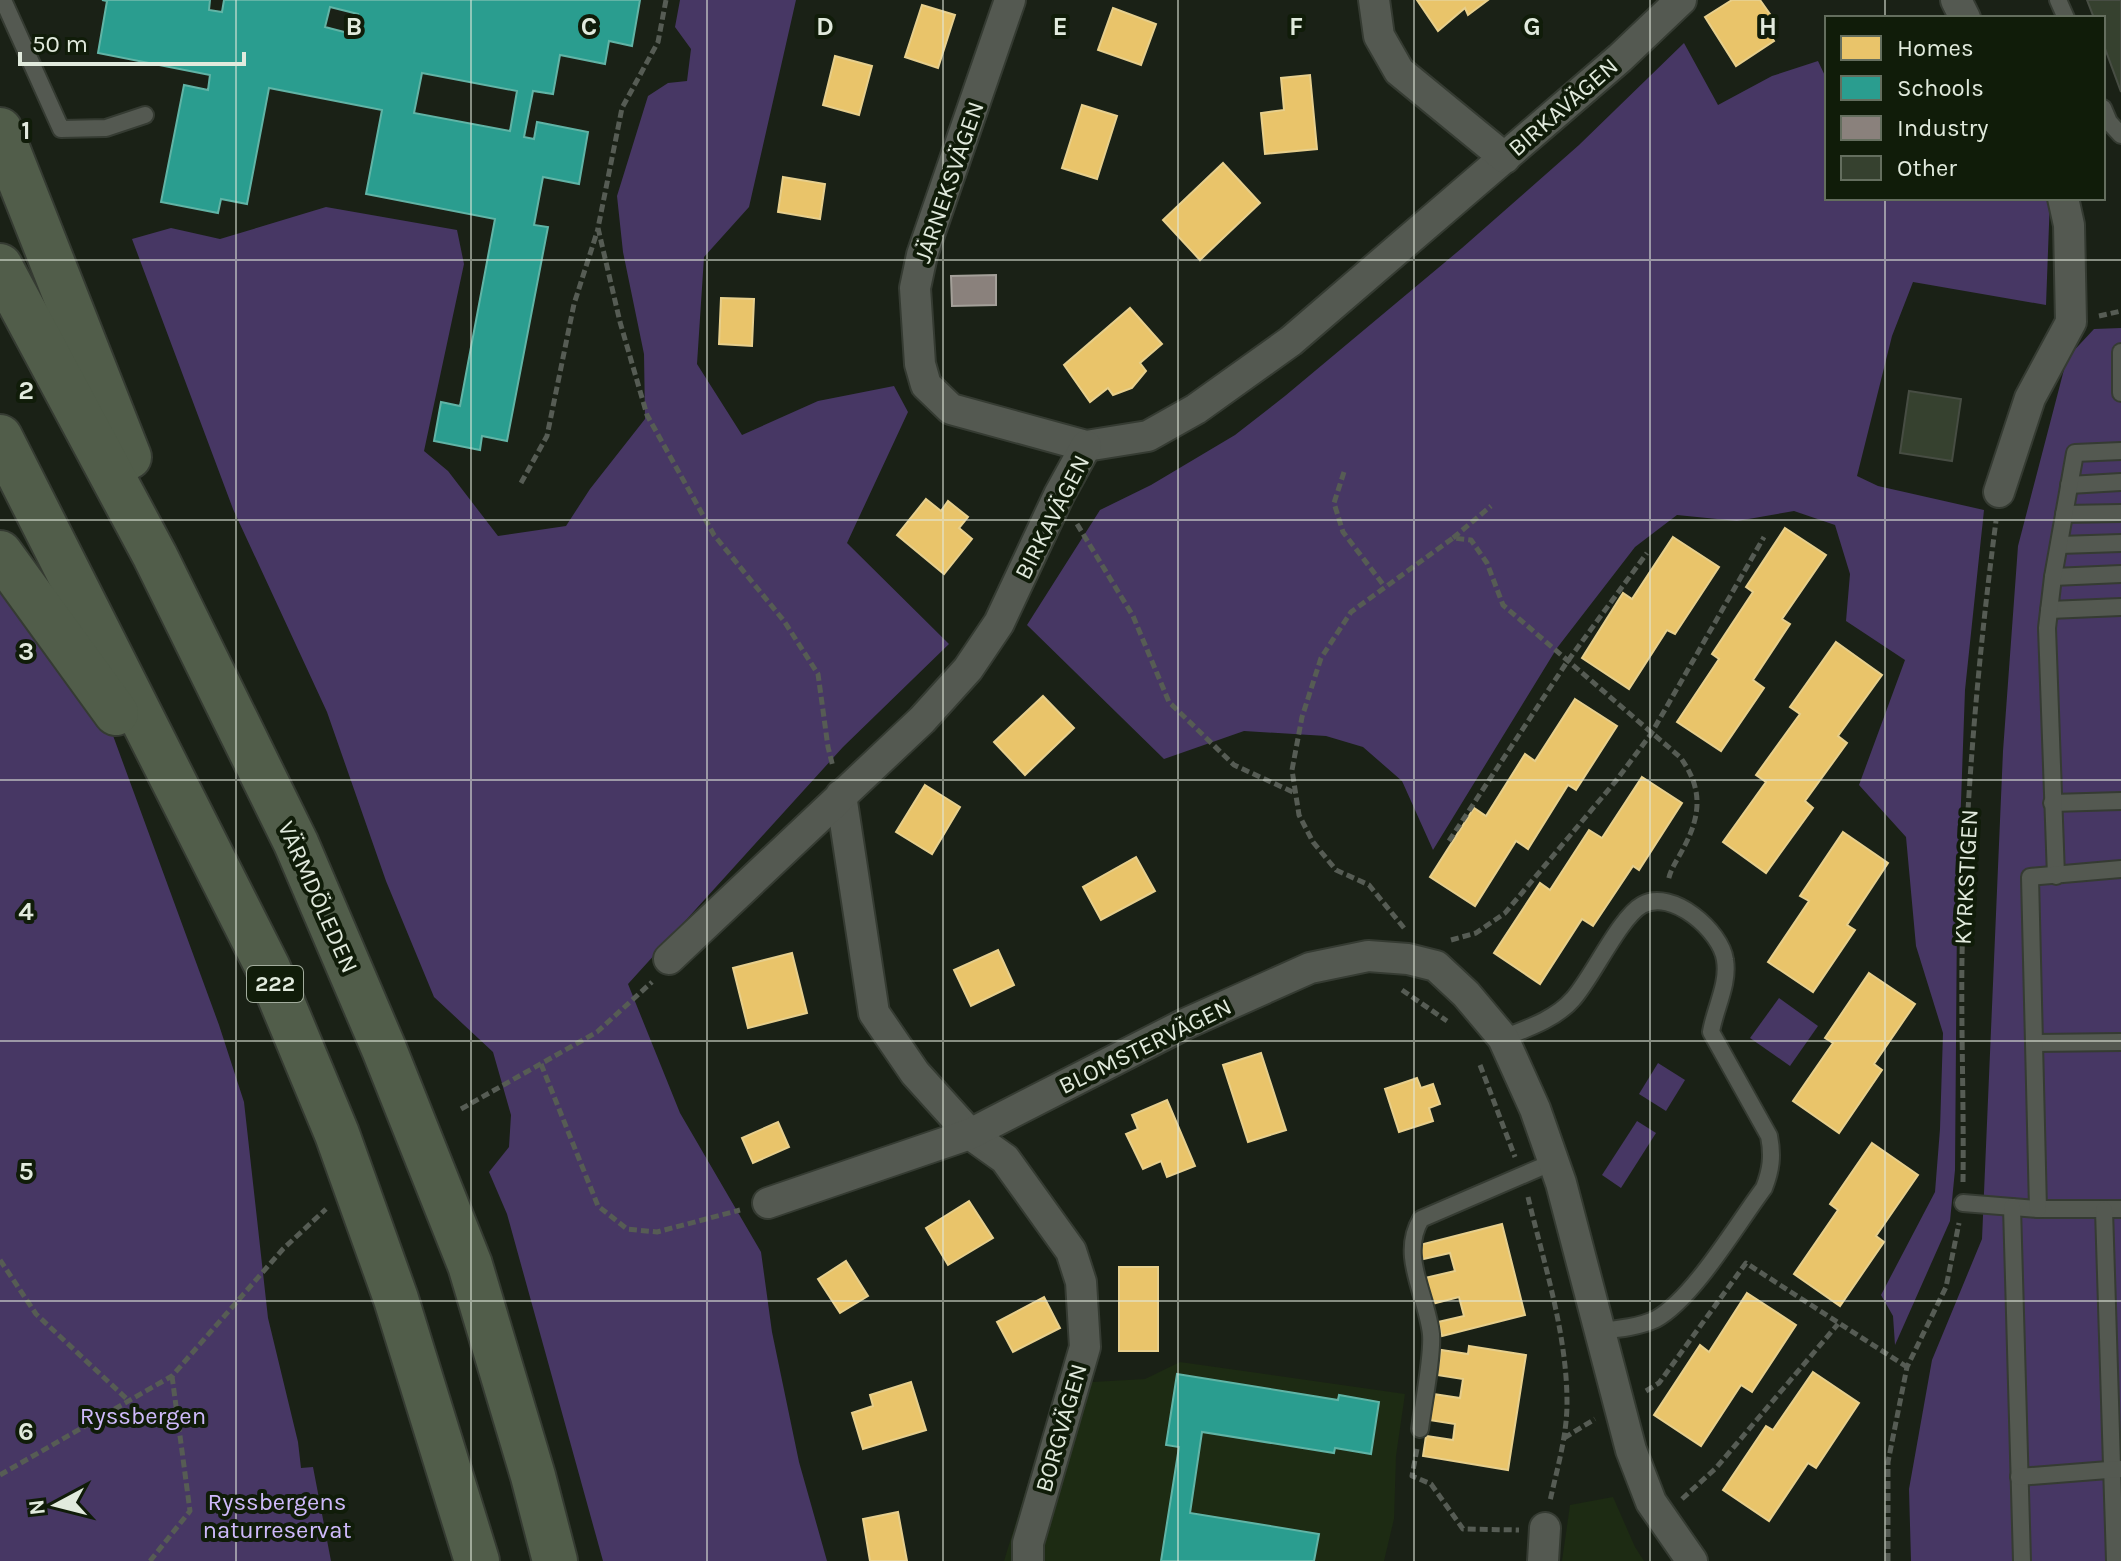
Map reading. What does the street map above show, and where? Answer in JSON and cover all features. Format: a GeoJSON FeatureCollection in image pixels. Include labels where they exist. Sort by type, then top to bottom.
{"type":"FeatureCollection","features":[{"type":"Feature","properties":{"kind":"highway"},"geometry":{"type":"LineString","coordinates":[[0,130],[226,701]]}},
{"type":"Feature","properties":{"kind":"highway","name":"VÄRMDÖLEDEN"},"geometry":{"type":"LineString","coordinates":[[0,266],[155,556],[296,843],[384,1049],[470,1265],[555,1561]]}},
{"type":"Feature","properties":{"kind":"highway","name":"222"},"geometry":{"type":"LineString","coordinates":[[0,437],[268,968],[337,1134],[396,1299],[477,1561]]}},
{"type":"Feature","properties":{"kind":"highway"},"geometry":{"type":"LineString","coordinates":[[0,553],[196,825]]}},
{"type":"Feature","properties":{"kind":"street","name":"JÄRNEKSVÄGEN"},"geometry":{"type":"LineString","coordinates":[[1010,0],[922,255],[915,288],[920,364],[926,385],[951,409],[1086,446]]}},
{"type":"Feature","properties":{"kind":"street"},"geometry":{"type":"LineString","coordinates":[[1374,0],[1379,36],[1399,71],[1505,158]]}},
{"type":"Feature","properties":{"kind":"street","name":"BIRKAVÄGEN"},"geometry":{"type":"LineString","coordinates":[[669,959],[922,720],[968,669],[999,623],[1059,495],[1086,446],[1148,436],[1196,409],[1291,341],[1620,58],[1681,0]]}},
{"type":"Feature","properties":{"kind":"street"},"geometry":{"type":"LineString","coordinates":[[1999,492],[2030,398],[2071,322],[2069,225],[2063,200]]}},
{"type":"Feature","properties":{"kind":"street","name":"BORGVÄGEN"},"geometry":{"type":"LineString","coordinates":[[841,795],[874,1013],[915,1073],[970,1134],[1005,1159],[1071,1251],[1081,1282],[1085,1347],[1028,1543],[1028,1561]]}},
{"type":"Feature","properties":{"kind":"street","name":"BLOMSTERVÄGEN"},"geometry":{"type":"LineString","coordinates":[[768,1203],[970,1134],[1185,1024],[1310,968],[1368,956],[1408,959],[1436,966],[1466,994],[1503,1038],[1535,1109],[1553,1162],[1643,1484],[1661,1519],[1692,1561]]}},
{"type":"Feature","properties":{"kind":"street"},"geometry":{"type":"LineString","coordinates":[[1543,1561],[1545,1528]]}},
{"type":"Feature","properties":{"kind":"lane"},"geometry":{"type":"LineString","coordinates":[[3,0],[61,129],[106,128],[145,115]]}},
{"type":"Feature","properties":{"kind":"lane"},"geometry":{"type":"LineString","coordinates":[[2105,113],[2121,135]]}},
{"type":"Feature","properties":{"kind":"lane"},"geometry":{"type":"LineString","coordinates":[[2121,352],[2121,393]]}},
{"type":"Feature","properties":{"kind":"lane"},"geometry":{"type":"LineString","coordinates":[[2056,876],[2047,628],[2053,577],[2075,453],[2121,451]]}},
{"type":"Feature","properties":{"kind":"lane"},"geometry":{"type":"LineString","coordinates":[[2069,485],[2121,482]]}},
{"type":"Feature","properties":{"kind":"lane"},"geometry":{"type":"LineString","coordinates":[[2064,514],[2121,513]]}},
{"type":"Feature","properties":{"kind":"lane"},"geometry":{"type":"LineString","coordinates":[[2059,545],[2121,543]]}},
{"type":"Feature","properties":{"kind":"lane"},"geometry":{"type":"LineString","coordinates":[[2053,577],[2121,574]]}},
{"type":"Feature","properties":{"kind":"lane"},"geometry":{"type":"LineString","coordinates":[[2049,610],[2121,607]]}},
{"type":"Feature","properties":{"kind":"lane"},"geometry":{"type":"LineString","coordinates":[[2052,803],[2121,801]]}},
{"type":"Feature","properties":{"kind":"lane"},"geometry":{"type":"LineString","coordinates":[[2038,1209],[2030,877],[2121,869]]}},
{"type":"Feature","properties":{"kind":"lane"},"geometry":{"type":"LineString","coordinates":[[1503,1038],[1553,1014],[1572,1001],[1635,910],[1644,903],[1666,903],[1683,908],[1717,938],[1722,948],[1726,962],[1725,978],[1711,1032],[1769,1136],[1771,1171],[1764,1188],[1684,1298],[1656,1319],[1632,1327],[1600,1331]]}},
{"type":"Feature","properties":{"kind":"lane"},"geometry":{"type":"LineString","coordinates":[[2034,1043],[2121,1042]]}},
{"type":"Feature","properties":{"kind":"lane"},"geometry":{"type":"LineString","coordinates":[[1420,1429],[1431,1335],[1411,1251],[1414,1231],[1421,1219],[1553,1162]]}},
{"type":"Feature","properties":{"kind":"lane"},"geometry":{"type":"LineString","coordinates":[[1963,1203],[2038,1209],[2113,1209],[2117,1470],[2115,1561]]}},
{"type":"Feature","properties":{"kind":"lane"},"geometry":{"type":"LineString","coordinates":[[2012,1207],[2022,1561]]}},
{"type":"Feature","properties":{"kind":"lane"},"geometry":{"type":"LineString","coordinates":[[2019,1477],[2117,1470]]}},
{"type":"Feature","properties":{"kind":"path"},"geometry":{"type":"LineString","coordinates":[[521,483],[547,436],[574,304],[598,228],[622,108],[658,42],[666,0]]}},
{"type":"Feature","properties":{"kind":"path"},"geometry":{"type":"LineString","coordinates":[[598,228],[620,322],[647,415],[714,535],[784,621],[818,674],[828,747],[841,795]]}},
{"type":"Feature","properties":{"kind":"path"},"geometry":{"type":"LineString","coordinates":[[1344,472],[1334,503],[1343,532],[1385,587]]}},
{"type":"Feature","properties":{"kind":"path","name":"KYRKSTIGEN"},"geometry":{"type":"LineString","coordinates":[[1888,1561],[1888,1462],[1907,1367],[1946,1287],[1963,1203],[1962,956],[1973,753],[1999,492]]}},
{"type":"Feature","properties":{"kind":"path"},"geometry":{"type":"LineString","coordinates":[[1059,495],[1133,616],[1169,702],[1234,765],[1296,794]]}},
{"type":"Feature","properties":{"kind":"path"},"geometry":{"type":"LineString","coordinates":[[1457,1028],[1402,990],[1412,939],[1369,885],[1336,870],[1313,842],[1299,815],[1292,770],[1302,717],[1321,658],[1351,612],[1453,538],[1491,506]]}},
{"type":"Feature","properties":{"kind":"path"},"geometry":{"type":"LineString","coordinates":[[1444,943],[1476,933],[1505,913],[1615,782],[1651,734],[1764,537]]}},
{"type":"Feature","properties":{"kind":"path"},"geometry":{"type":"LineString","coordinates":[[1453,538],[1471,540],[1487,563],[1503,605],[1680,757],[1693,774],[1698,789],[1697,810],[1687,843],[1669,873],[1666,903]]}},
{"type":"Feature","properties":{"kind":"path"},"geometry":{"type":"LineString","coordinates":[[1449,841],[1567,662],[1647,553]]}},
{"type":"Feature","properties":{"kind":"path"},"geometry":{"type":"LineString","coordinates":[[461,1109],[597,1032],[650,985],[669,959]]}},
{"type":"Feature","properties":{"kind":"path"},"geometry":{"type":"LineString","coordinates":[[1479,1063],[1522,1175],[1559,1324],[1567,1403],[1564,1438],[1545,1528]]}},
{"type":"Feature","properties":{"kind":"path"},"geometry":{"type":"LineString","coordinates":[[541,1064],[598,1206],[627,1229],[657,1232],[768,1203]]}},
{"type":"Feature","properties":{"kind":"path"},"geometry":{"type":"LineString","coordinates":[[0,1475],[172,1376],[283,1249],[329,1206]]}},
{"type":"Feature","properties":{"kind":"path"},"geometry":{"type":"LineString","coordinates":[[0,1260],[36,1314],[129,1401]]}},
{"type":"Feature","properties":{"kind":"path"},"geometry":{"type":"LineString","coordinates":[[1564,1438],[1659,1383],[1746,1263],[1907,1367]]}},
{"type":"Feature","properties":{"kind":"path"},"geometry":{"type":"LineString","coordinates":[[1661,1519],[1716,1468],[1838,1324]]}},
{"type":"Feature","properties":{"kind":"path"},"geometry":{"type":"LineString","coordinates":[[150,1561],[190,1511],[172,1376]]}},
{"type":"Feature","properties":{"kind":"path"},"geometry":{"type":"LineString","coordinates":[[1412,1476],[1431,1484],[1463,1529],[1506,1530]]}},
{"type":"Feature","properties":{"kind":"shaded area"},"geometry":{"type":"Polygon","coordinates":[[[1180,1362],[1405,1394],[1396,1456],[1394,1519],[1384,1561],[1004,1561],[1058,1384],[1145,1379],[1180,1362]]]}},
{"type":"Feature","properties":{"kind":"shaded area"},"geometry":{"type":"Polygon","coordinates":[[[1613,1497],[1644,1561],[1562,1561],[1570,1505],[1613,1497]]]}},
{"type":"Feature","properties":{"kind":"green space"},"geometry":{"type":"Polygon","coordinates":[[[680,0],[796,0],[749,207],[704,257],[697,364],[742,435],[818,401],[894,386],[908,412],[847,543],[949,644],[843,747],[628,984],[680,1113],[761,1252],[772,1332],[799,1462],[827,1561],[603,1561],[507,1214],[489,1172],[509,1147],[511,1115],[493,1052],[434,997],[386,881],[327,712],[233,509],[132,239],[171,228],[220,239],[326,207],[457,230],[464,264],[424,451],[448,471],[498,536],[566,526],[590,489],[645,419],[644,354],[623,252],[617,196],[648,96],[668,83],[687,81],[691,49],[675,27],[680,0]]]}},
{"type":"Feature","properties":{"kind":"green space"},"geometry":{"type":"Polygon","coordinates":[[[1684,43],[1718,105],[1772,76],[1818,61],[1825,76],[1825,200],[2050,200],[2046,305],[1913,282],[1892,336],[1857,476],[1878,486],[1984,510],[1965,690],[1957,914],[1955,1170],[1950,1221],[1895,1345],[1893,1316],[1881,1295],[1935,1192],[1943,1033],[1916,946],[1906,837],[1859,785],[1905,660],[1846,621],[1850,574],[1835,525],[1794,511],[1737,521],[1677,515],[1635,547],[1557,648],[1433,850],[1402,781],[1363,747],[1326,736],[1244,731],[1164,759],[1027,625],[1100,510],[1151,485],[1235,435],[1462,248],[1579,145],[1684,43]]]}},
{"type":"Feature","properties":{"kind":"green space"},"geometry":{"type":"Polygon","coordinates":[[[2121,328],[2121,1561],[1911,1561],[1909,1489],[1932,1360],[1982,1239],[2003,751],[2018,546],[2067,358],[2094,329],[2121,328]]]}},
{"type":"Feature","properties":{"kind":"green space","name":"Ryssbergen"},"geometry":{"type":"Polygon","coordinates":[[[0,575],[100,700],[219,1025],[244,1102],[268,1318],[298,1442],[301,1468],[313,1467],[331,1561],[0,1561],[0,575]]]}},
{"type":"Feature","properties":{"kind":"green space"},"geometry":{"type":"Polygon","coordinates":[[[1779,998],[1818,1026],[1790,1066],[1750,1038],[1779,998]]]}},
{"type":"Feature","properties":{"kind":"green space"},"geometry":{"type":"Polygon","coordinates":[[[1658,1063],[1685,1080],[1666,1111],[1639,1094],[1658,1063]]]}},
{"type":"Feature","properties":{"kind":"green space"},"geometry":{"type":"Polygon","coordinates":[[[1637,1121],[1656,1133],[1621,1188],[1602,1175],[1637,1121]]]}},
{"type":"Feature","properties":{"kind":"building: Homes"},"geometry":{"type":"Polygon","coordinates":[[[1417,0],[1488,0],[1468,15],[1465,8],[1438,31],[1417,0]]]}},
{"type":"Feature","properties":{"kind":"building: Homes"},"geometry":{"type":"Polygon","coordinates":[[[1732,0],[1760,0],[1772,17],[1762,23],[1774,41],[1736,66],[1705,17],[1732,0]]]}},
{"type":"Feature","properties":{"kind":"building: Homes"},"geometry":{"type":"Polygon","coordinates":[[[922,5],[955,15],[938,68],[905,57],[922,5]]]}},
{"type":"Feature","properties":{"kind":"building: Homes"},"geometry":{"type":"Polygon","coordinates":[[[1113,8],[1156,24],[1141,65],[1098,50],[1113,8]]]}},
{"type":"Feature","properties":{"kind":"building: Homes"},"geometry":{"type":"Polygon","coordinates":[[[835,56],[872,66],[859,115],[823,105],[835,56]]]}},
{"type":"Feature","properties":{"kind":"building: Homes"},"geometry":{"type":"Polygon","coordinates":[[[1310,75],[1317,149],[1265,154],[1261,113],[1284,110],[1281,78],[1310,75]]]}},
{"type":"Feature","properties":{"kind":"building: Homes"},"geometry":{"type":"Polygon","coordinates":[[[1082,105],[1117,116],[1097,179],[1062,168],[1082,105]]]}},
{"type":"Feature","properties":{"kind":"building: Homes"},"geometry":{"type":"Polygon","coordinates":[[[1223,163],[1260,203],[1200,260],[1163,220],[1223,163]]]}},
{"type":"Feature","properties":{"kind":"building: Homes"},"geometry":{"type":"Polygon","coordinates":[[[783,177],[825,184],[820,219],[778,212],[783,177]]]}},
{"type":"Feature","properties":{"kind":"building: Homes"},"geometry":{"type":"Polygon","coordinates":[[[721,298],[754,299],[752,346],[719,344],[721,298]]]}},
{"type":"Feature","properties":{"kind":"building: Homes"},"geometry":{"type":"Polygon","coordinates":[[[1130,308],[1162,344],[1140,363],[1146,371],[1132,388],[1113,395],[1108,388],[1090,402],[1064,365],[1130,308]]]}},
{"type":"Feature","properties":{"kind":"building: Homes"},"geometry":{"type":"Polygon","coordinates":[[[926,499],[941,511],[948,501],[968,517],[959,528],[972,539],[944,574],[897,535],[926,499]]]}},
{"type":"Feature","properties":{"kind":"building: Homes"},"geometry":{"type":"Polygon","coordinates":[[[1785,528],[1826,555],[1782,619],[1790,624],[1753,680],[1764,688],[1721,751],[1677,722],[1719,659],[1712,654],[1753,592],[1746,587],[1785,528]]]}},
{"type":"Feature","properties":{"kind":"building: Homes"},"geometry":{"type":"Polygon","coordinates":[[[1673,537],[1719,567],[1675,634],[1667,630],[1629,689],[1582,658],[1623,593],[1632,599],[1673,537]]]}},
{"type":"Feature","properties":{"kind":"building: Homes"},"geometry":{"type":"Polygon","coordinates":[[[1836,642],[1882,675],[1838,736],[1847,743],[1805,801],[1813,808],[1766,873],[1723,842],[1766,782],[1756,775],[1800,714],[1790,707],[1836,642]]]}},
{"type":"Feature","properties":{"kind":"building: Homes"},"geometry":{"type":"Polygon","coordinates":[[[1043,696],[1074,728],[1025,775],[994,742],[1043,696]]]}},
{"type":"Feature","properties":{"kind":"building: Homes"},"geometry":{"type":"Polygon","coordinates":[[[1575,699],[1617,726],[1576,790],[1568,785],[1528,849],[1516,841],[1475,906],[1430,877],[1474,808],[1486,816],[1525,754],[1535,761],[1575,699]]]}},
{"type":"Feature","properties":{"kind":"building: Homes"},"geometry":{"type":"Polygon","coordinates":[[[1642,777],[1682,803],[1639,870],[1633,866],[1593,926],[1582,919],[1540,984],[1494,953],[1540,883],[1550,890],[1589,830],[1602,838],[1642,777]]]}},
{"type":"Feature","properties":{"kind":"building: Homes"},"geometry":{"type":"Polygon","coordinates":[[[925,785],[960,807],[932,854],[896,832],[925,785]]]}},
{"type":"Feature","properties":{"kind":"building: Homes"},"geometry":{"type":"Polygon","coordinates":[[[1843,832],[1888,863],[1847,925],[1855,930],[1813,992],[1768,962],[1809,901],[1800,896],[1843,832]]]}},
{"type":"Feature","properties":{"kind":"building: Homes"},"geometry":{"type":"Polygon","coordinates":[[[1136,857],[1155,891],[1101,920],[1083,887],[1136,857]]]}},
{"type":"Feature","properties":{"kind":"building: Homes"},"geometry":{"type":"Polygon","coordinates":[[[998,950],[1014,985],[971,1006],[954,970],[998,950]]]}},
{"type":"Feature","properties":{"kind":"building: Homes"},"geometry":{"type":"Polygon","coordinates":[[[792,953],[807,1013],[748,1028],[733,968],[792,953]]]}},
{"type":"Feature","properties":{"kind":"building: Homes"},"geometry":{"type":"Polygon","coordinates":[[[1869,973],[1915,1004],[1874,1064],[1882,1070],[1839,1133],[1793,1101],[1833,1043],[1825,1038],[1869,973]]]}},
{"type":"Feature","properties":{"kind":"building: Homes"},"geometry":{"type":"Polygon","coordinates":[[[1261,1053],[1286,1130],[1248,1142],[1223,1065],[1261,1053]]]}},
{"type":"Feature","properties":{"kind":"building: Homes"},"geometry":{"type":"Polygon","coordinates":[[[1417,1078],[1421,1088],[1433,1084],[1440,1104],[1429,1108],[1433,1121],[1399,1132],[1385,1089],[1417,1078]]]}},
{"type":"Feature","properties":{"kind":"building: Homes"},"geometry":{"type":"Polygon","coordinates":[[[1167,1100],[1195,1166],[1167,1177],[1161,1161],[1143,1169],[1126,1134],[1138,1129],[1132,1115],[1167,1100]]]}},
{"type":"Feature","properties":{"kind":"building: Homes"},"geometry":{"type":"Polygon","coordinates":[[[778,1122],[789,1147],[753,1163],[742,1138],[778,1122]]]}},
{"type":"Feature","properties":{"kind":"building: Homes"},"geometry":{"type":"Polygon","coordinates":[[[1872,1143],[1918,1175],[1876,1236],[1884,1242],[1840,1306],[1794,1274],[1838,1210],[1830,1204],[1872,1143]]]}},
{"type":"Feature","properties":{"kind":"building: Homes"},"geometry":{"type":"Polygon","coordinates":[[[969,1201],[993,1238],[948,1265],[926,1228],[969,1201]]]}},
{"type":"Feature","properties":{"kind":"building: Homes"},"geometry":{"type":"Polygon","coordinates":[[[1502,1224],[1525,1315],[1442,1336],[1438,1322],[1464,1316],[1459,1297],[1432,1304],[1425,1278],[1455,1271],[1450,1253],[1419,1260],[1416,1246],[1502,1224]]]}},
{"type":"Feature","properties":{"kind":"building: Homes"},"geometry":{"type":"Polygon","coordinates":[[[846,1261],[868,1296],[840,1313],[818,1279],[846,1261]]]}},
{"type":"Feature","properties":{"kind":"building: Homes"},"geometry":{"type":"Polygon","coordinates":[[[1119,1267],[1158,1267],[1158,1351],[1119,1351],[1119,1267]]]}},
{"type":"Feature","properties":{"kind":"building: Homes"},"geometry":{"type":"Polygon","coordinates":[[[1747,1293],[1796,1325],[1752,1392],[1741,1385],[1701,1446],[1654,1415],[1700,1345],[1709,1352],[1747,1293]]]}},
{"type":"Feature","properties":{"kind":"building: Homes"},"geometry":{"type":"Polygon","coordinates":[[[1044,1297],[1060,1328],[1013,1352],[997,1322],[1044,1297]]]}},
{"type":"Feature","properties":{"kind":"building: Homes"},"geometry":{"type":"Polygon","coordinates":[[[1469,1346],[1526,1355],[1508,1470],[1423,1456],[1426,1436],[1453,1440],[1455,1424],[1429,1420],[1433,1394],[1460,1398],[1463,1379],[1437,1375],[1441,1350],[1468,1354],[1469,1346]]]}},
{"type":"Feature","properties":{"kind":"building: Homes"},"geometry":{"type":"Polygon","coordinates":[[[1813,1372],[1859,1403],[1816,1468],[1808,1463],[1769,1521],[1723,1490],[1766,1426],[1773,1430],[1813,1372]]]}},
{"type":"Feature","properties":{"kind":"building: Homes"},"geometry":{"type":"Polygon","coordinates":[[[911,1382],[926,1430],[863,1449],[852,1413],[873,1406],[870,1395],[911,1382]]]}},
{"type":"Feature","properties":{"kind":"building: Homes"},"geometry":{"type":"Polygon","coordinates":[[[898,1512],[907,1561],[870,1561],[863,1519],[898,1512]]]}},
{"type":"Feature","properties":{"kind":"building: Schools"},"geometry":{"type":"Polygon","coordinates":[[[102,0],[210,0],[209,10],[222,12],[224,0],[640,0],[632,46],[609,41],[605,64],[560,55],[553,94],[533,91],[524,137],[534,139],[537,122],[588,132],[579,184],[543,177],[534,225],[548,227],[507,441],[482,436],[480,450],[434,441],[441,402],[460,406],[495,219],[366,194],[382,110],[269,88],[247,204],[221,199],[218,213],[161,202],[184,85],[208,90],[210,75],[98,53],[107,1],[102,0]],[[330,7],[325,27],[352,34],[358,14],[330,7]],[[422,73],[414,113],[510,131],[517,91],[422,73]]]}},
{"type":"Feature","properties":{"kind":"building: Schools"},"geometry":{"type":"Polygon","coordinates":[[[1177,1374],[1338,1400],[1339,1395],[1379,1402],[1371,1454],[1335,1448],[1334,1453],[1202,1432],[1190,1513],[1319,1534],[1314,1561],[1161,1561],[1179,1447],[1166,1445],[1177,1374]]]}},
{"type":"Feature","properties":{"kind":"building: Industry"},"geometry":{"type":"Polygon","coordinates":[[[996,275],[996,305],[952,306],[951,276],[996,275]]]}},
{"type":"Feature","properties":{"kind":"building: Other"},"geometry":{"type":"Polygon","coordinates":[[[2087,0],[2121,0],[2121,92],[2105,48],[2105,16],[2093,16],[2087,0]]]}},
{"type":"Feature","properties":{"kind":"building: Other"},"geometry":{"type":"Polygon","coordinates":[[[1909,391],[1961,399],[1952,461],[1900,453],[1909,391]]]}},
{"type":"Feature","properties":{"kind":"park label","name":"Ryssbergens naturreservat"},"geometry":{"type":"Point","coordinates":[277,1516]}}]}
